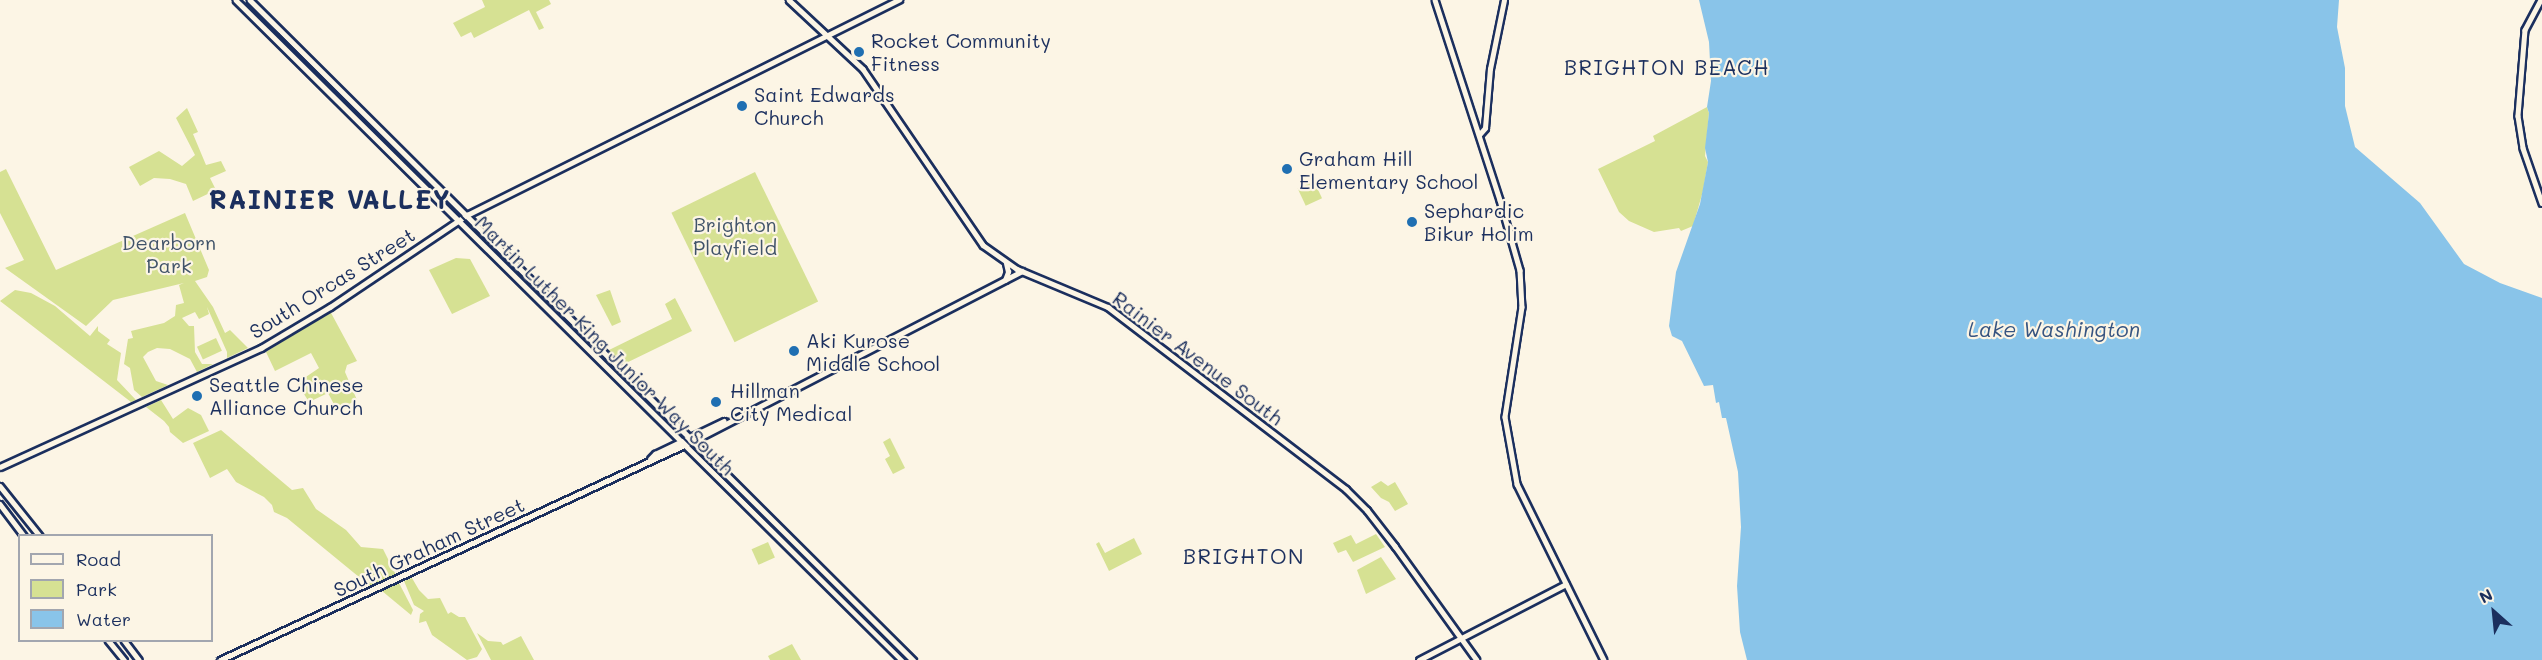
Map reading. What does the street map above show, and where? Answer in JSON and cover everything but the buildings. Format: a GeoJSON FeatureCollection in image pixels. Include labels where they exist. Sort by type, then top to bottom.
{"type":"FeatureCollection","features":[{"type":"Feature","properties":{"kind":"main road","name":"Martin Luther King Junior Way South"},"geometry":{"type":"LineString","coordinates":[[236,0],[291,51],[458,221],[539,298],[902,660]]}},
{"type":"Feature","properties":{"kind":"main road","name":"Martin Luther King Junior Way South"},"geometry":{"type":"LineString","coordinates":[[250,0],[914,660]]}},
{"type":"Feature","properties":{"kind":"main road","name":"Rainier Avenue South"},"geometry":{"type":"LineString","coordinates":[[789,0],[828,35],[869,77],[974,236],[1006,263],[1095,300],[1116,312],[1346,489],[1390,539],[1477,660]]}},
{"type":"Feature","properties":{"kind":"main road","name":"South Orcas Street"},"geometry":{"type":"LineString","coordinates":[[0,467],[261,348],[330,307],[467,216],[899,0]]}},
{"type":"Feature","properties":{"kind":"main road"},"geometry":{"type":"LineString","coordinates":[[1435,0],[1516,252],[1522,280],[1522,307],[1505,417],[1510,458],[1517,484],[1604,660]]}},
{"type":"Feature","properties":{"kind":"main road"},"geometry":{"type":"LineString","coordinates":[[1479,135],[1485,128],[1490,69],[1504,0]]}},
{"type":"Feature","properties":{"kind":"main road"},"geometry":{"type":"LineString","coordinates":[[2541,0],[2525,30],[2518,116],[2523,148],[2542,203]]}},
{"type":"Feature","properties":{"kind":"main road"},"geometry":{"type":"LineString","coordinates":[[1004,281],[1008,272],[1006,263]]}},
{"type":"Feature","properties":{"kind":"main road","name":"South Graham Street"},"geometry":{"type":"LineString","coordinates":[[220,660],[734,419],[1022,271]]}},
{"type":"Feature","properties":{"kind":"main road"},"geometry":{"type":"LineString","coordinates":[[0,486],[38,534]]}},
{"type":"Feature","properties":{"kind":"main road"},"geometry":{"type":"LineString","coordinates":[[0,504],[22,534]]}},
{"type":"Feature","properties":{"kind":"main road"},"geometry":{"type":"LineString","coordinates":[[1419,660],[1566,584]]}},
{"type":"Feature","properties":{"kind":"main road"},"geometry":{"type":"LineString","coordinates":[[110,642],[124,660]]}},
{"type":"Feature","properties":{"kind":"main road"},"geometry":{"type":"LineString","coordinates":[[126,642],[139,660]]}},
{"type":"Feature","properties":{"kind":"green space"},"geometry":{"type":"Polygon","coordinates":[[[482,0],[549,0],[551,4],[536,12],[544,28],[539,30],[529,10],[474,38],[471,32],[461,37],[453,23],[485,7],[482,0]]]}},
{"type":"Feature","properties":{"kind":"green space"},"geometry":{"type":"Polygon","coordinates":[[[1707,107],[1709,113],[1705,156],[1708,162],[1693,226],[1681,231],[1679,228],[1654,232],[1629,221],[1619,212],[1598,169],[1655,141],[1653,136],[1707,107]]]}},
{"type":"Feature","properties":{"kind":"green space"},"geometry":{"type":"Polygon","coordinates":[[[187,108],[198,132],[193,134],[206,165],[221,161],[226,171],[210,178],[216,190],[193,201],[186,184],[170,179],[154,178],[140,186],[129,167],[159,151],[182,166],[195,155],[176,118],[187,108]]]}},
{"type":"Feature","properties":{"kind":"green space","name":"Dearborn Park"},"geometry":{"type":"Polygon","coordinates":[[[6,169],[56,270],[185,213],[209,270],[207,277],[195,281],[213,307],[225,333],[230,330],[248,348],[227,358],[227,352],[207,307],[209,314],[199,319],[195,312],[182,318],[189,326],[194,326],[195,352],[202,364],[213,364],[197,372],[190,359],[170,349],[157,348],[148,352],[143,357],[156,381],[168,385],[142,397],[134,390],[130,368],[124,364],[128,339],[133,338],[131,331],[164,323],[175,316],[176,305],[184,303],[179,285],[184,283],[113,300],[86,326],[5,268],[24,260],[0,213],[0,172],[6,169]]]}},
{"type":"Feature","properties":{"kind":"green space","name":"Brighton Playfield"},"geometry":{"type":"Polygon","coordinates":[[[755,172],[818,301],[735,342],[671,213],[755,172]]]}},
{"type":"Feature","properties":{"kind":"green space"},"geometry":{"type":"Polygon","coordinates":[[[1314,181],[1322,198],[1306,206],[1298,189],[1314,181]]]}},
{"type":"Feature","properties":{"kind":"green space"},"geometry":{"type":"Polygon","coordinates":[[[456,258],[470,259],[490,296],[452,314],[429,270],[456,258]]]}},
{"type":"Feature","properties":{"kind":"green space"},"geometry":{"type":"Polygon","coordinates":[[[15,290],[31,293],[55,306],[90,336],[98,326],[98,331],[110,340],[107,344],[121,353],[117,380],[136,400],[131,402],[0,301],[15,290]]]}},
{"type":"Feature","properties":{"kind":"green space"},"geometry":{"type":"Polygon","coordinates":[[[610,290],[621,322],[612,326],[596,295],[610,290]]]}},
{"type":"Feature","properties":{"kind":"green space"},"geometry":{"type":"Polygon","coordinates":[[[675,298],[692,331],[622,365],[607,351],[672,319],[665,304],[675,298]]]}},
{"type":"Feature","properties":{"kind":"green space"},"geometry":{"type":"Polygon","coordinates":[[[330,311],[357,361],[347,365],[345,372],[357,400],[337,410],[328,393],[309,402],[297,383],[319,368],[311,353],[275,371],[266,352],[330,311]]]}},
{"type":"Feature","properties":{"kind":"green space"},"geometry":{"type":"Polygon","coordinates":[[[216,338],[222,351],[203,360],[197,347],[216,338]]]}},
{"type":"Feature","properties":{"kind":"green space"},"geometry":{"type":"Polygon","coordinates":[[[161,400],[173,419],[188,408],[201,415],[209,431],[183,443],[170,432],[164,421],[146,407],[161,400]]]}},
{"type":"Feature","properties":{"kind":"green space"},"geometry":{"type":"Polygon","coordinates":[[[221,430],[292,490],[303,488],[316,509],[346,530],[361,547],[383,549],[396,575],[370,586],[287,518],[274,512],[272,505],[264,497],[236,482],[227,469],[210,478],[193,443],[221,430]]]}},
{"type":"Feature","properties":{"kind":"green space"},"geometry":{"type":"Polygon","coordinates":[[[890,438],[905,468],[893,474],[885,459],[890,456],[883,442],[890,438]]]}},
{"type":"Feature","properties":{"kind":"green space"},"geometry":{"type":"Polygon","coordinates":[[[1381,481],[1388,486],[1395,482],[1408,504],[1395,511],[1389,502],[1381,498],[1371,487],[1381,481]]]}},
{"type":"Feature","properties":{"kind":"green space"},"geometry":{"type":"Polygon","coordinates":[[[1376,534],[1385,547],[1353,562],[1346,550],[1338,553],[1333,543],[1351,535],[1356,544],[1376,534]]]}},
{"type":"Feature","properties":{"kind":"green space"},"geometry":{"type":"Polygon","coordinates":[[[1134,538],[1142,554],[1109,571],[1096,544],[1099,542],[1105,553],[1134,538]]]}},
{"type":"Feature","properties":{"kind":"green space"},"geometry":{"type":"Polygon","coordinates":[[[768,542],[775,558],[758,565],[752,549],[768,542]]]}},
{"type":"Feature","properties":{"kind":"green space"},"geometry":{"type":"Polygon","coordinates":[[[1381,557],[1396,579],[1366,594],[1357,570],[1381,557]]]}},
{"type":"Feature","properties":{"kind":"green space"},"geometry":{"type":"Polygon","coordinates":[[[412,578],[428,599],[440,598],[448,614],[451,612],[459,617],[465,617],[482,649],[477,657],[467,660],[432,635],[426,621],[419,623],[420,614],[424,611],[414,605],[404,581],[412,578]]]}},
{"type":"Feature","properties":{"kind":"green space"},"geometry":{"type":"Polygon","coordinates":[[[399,583],[413,610],[411,615],[382,591],[399,583]]]}},
{"type":"Feature","properties":{"kind":"green space"},"geometry":{"type":"Polygon","coordinates":[[[477,633],[488,641],[501,642],[503,645],[521,636],[534,660],[491,660],[477,633]]]}},
{"type":"Feature","properties":{"kind":"green space"},"geometry":{"type":"Polygon","coordinates":[[[792,644],[801,660],[770,660],[768,656],[792,644]]]}},
{"type":"Feature","properties":{"kind":"water","name":"Lake Washington"},"geometry":{"type":"Polygon","coordinates":[[[1699,0],[2339,0],[2337,27],[2345,68],[2345,106],[2355,147],[2420,203],[2464,264],[2500,283],[2542,298],[2542,660],[1747,660],[1740,632],[1737,586],[1741,527],[1738,472],[1726,418],[1722,418],[1719,402],[1716,403],[1713,385],[1704,386],[1682,341],[1672,336],[1669,326],[1676,272],[1700,204],[1708,162],[1705,148],[1711,81],[1709,42],[1699,0]]]}},
{"type":"Feature","properties":{"kind":"tram line"},"geometry":{"type":"LineString","coordinates":[[241,0],[279,34],[906,660]]}},
{"type":"Feature","properties":{"kind":"place","name":"Rocket Community Fitness"},"geometry":{"type":"Point","coordinates":[859,52]}},
{"type":"Feature","properties":{"kind":"place","name":"Saint Edwards Church"},"geometry":{"type":"Point","coordinates":[742,106]}},
{"type":"Feature","properties":{"kind":"place","name":"Graham Hill Elementary School"},"geometry":{"type":"Point","coordinates":[1287,169]}},
{"type":"Feature","properties":{"kind":"place","name":"Sephardic Bikur Holim"},"geometry":{"type":"Point","coordinates":[1412,222]}},
{"type":"Feature","properties":{"kind":"place","name":"Aki Kurose Middle School"},"geometry":{"type":"Point","coordinates":[794,351]}},
{"type":"Feature","properties":{"kind":"place","name":"Seattle Chinese Alliance Church"},"geometry":{"type":"Point","coordinates":[197,396]}},
{"type":"Feature","properties":{"kind":"place","name":"Hillman City Medical"},"geometry":{"type":"Point","coordinates":[716,402]}},
{"type":"Feature","properties":{"kind":"district","name":"BRIGHTON BEACH"},"geometry":{"type":"Point","coordinates":[1667,67]}},
{"type":"Feature","properties":{"kind":"district","name":"RAINIER VALLEY"},"geometry":{"type":"Point","coordinates":[330,200]}},
{"type":"Feature","properties":{"kind":"district","name":"BRIGHTON"},"geometry":{"type":"Point","coordinates":[1244,556]}}]}
